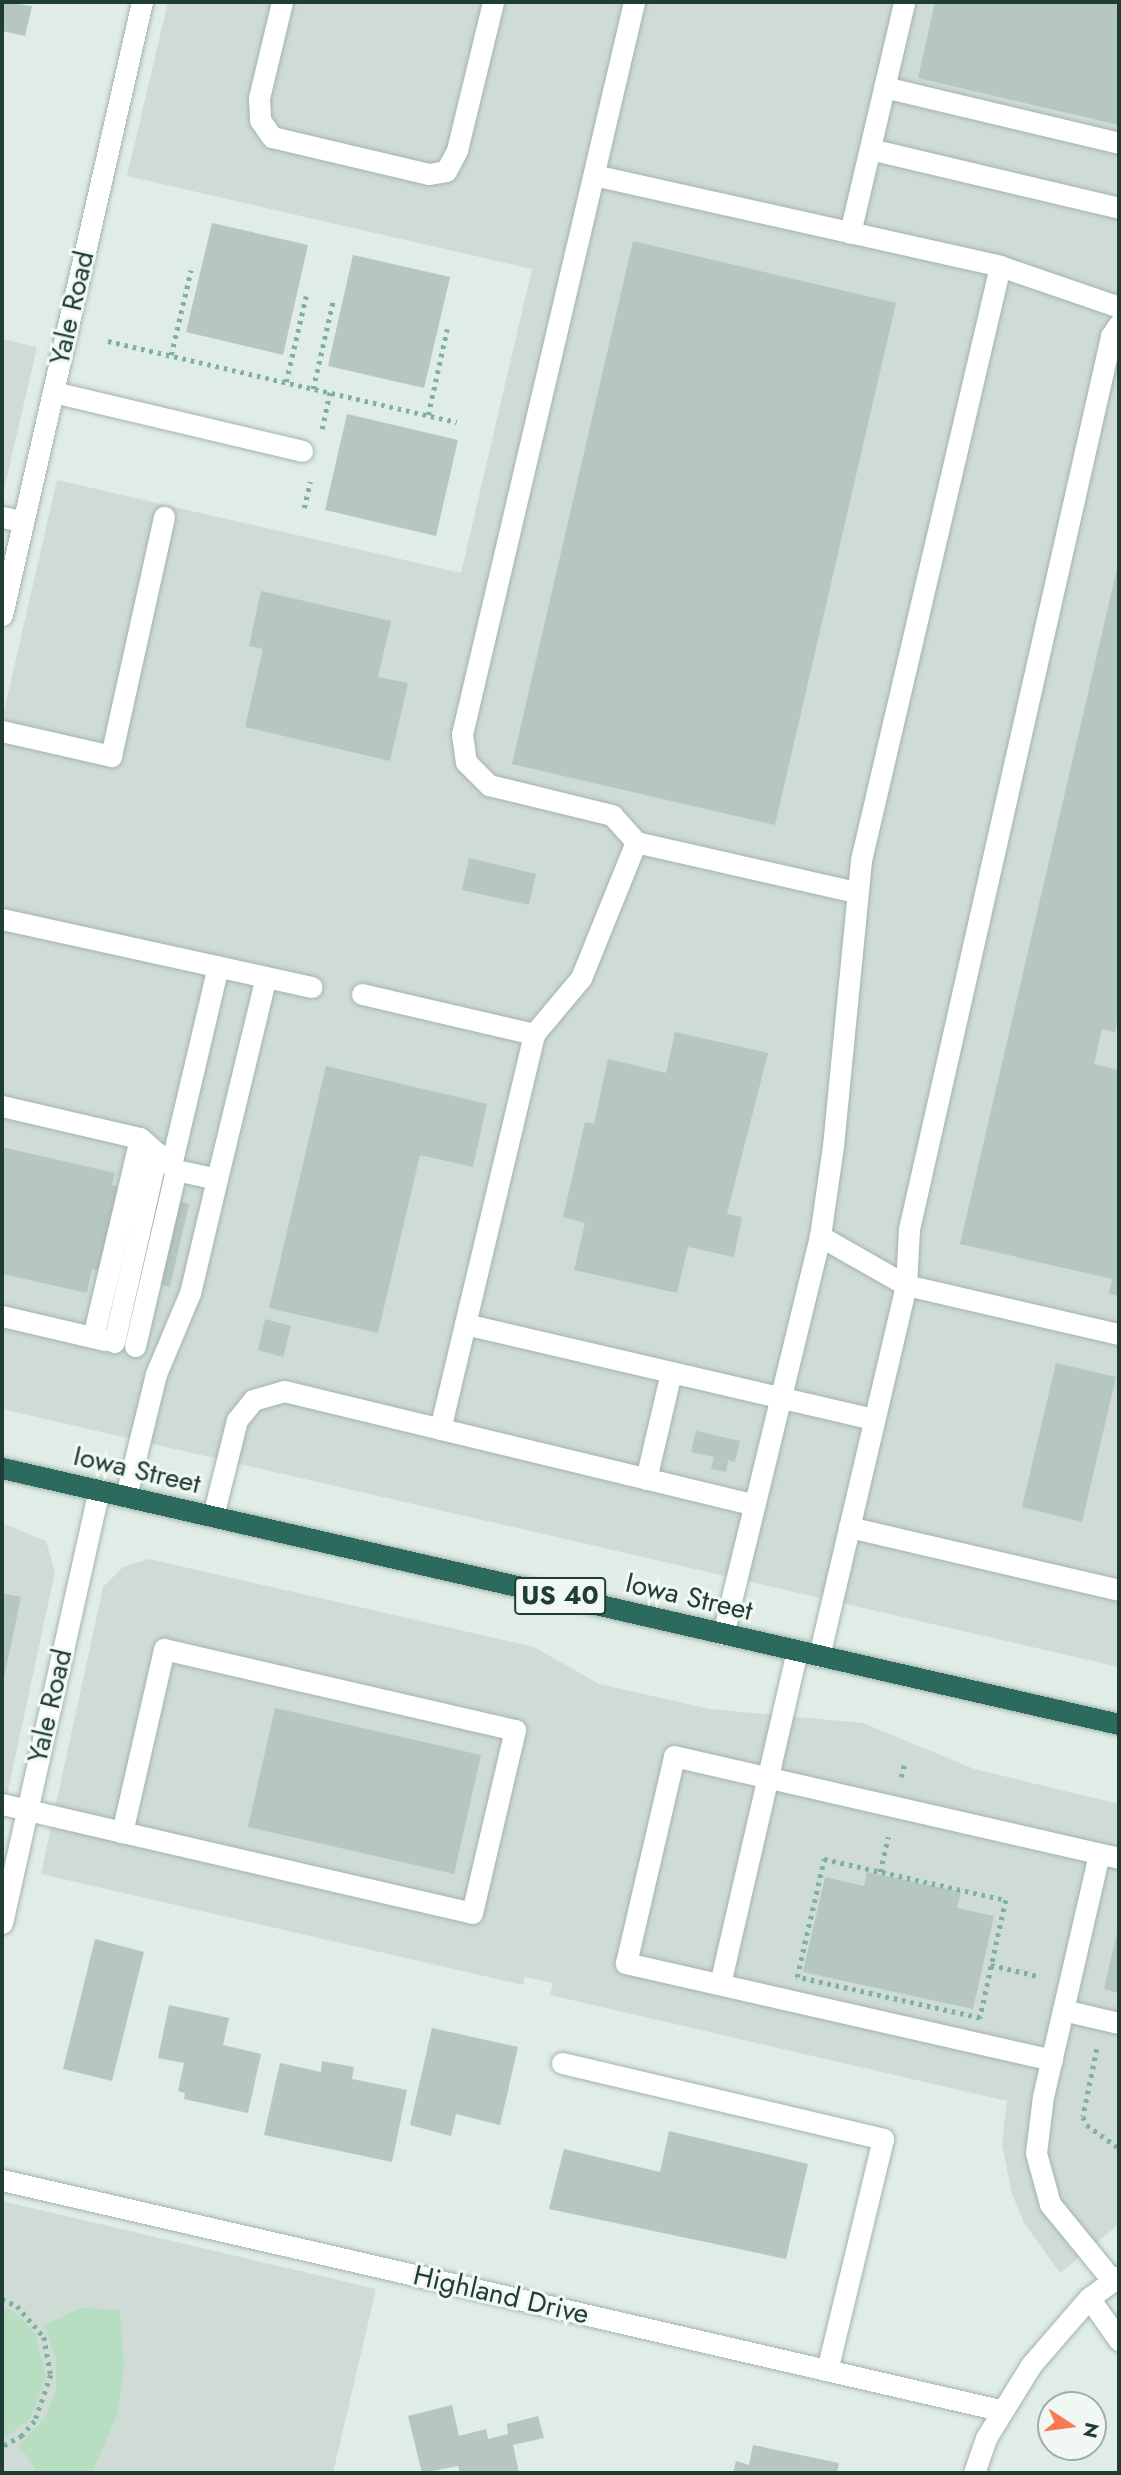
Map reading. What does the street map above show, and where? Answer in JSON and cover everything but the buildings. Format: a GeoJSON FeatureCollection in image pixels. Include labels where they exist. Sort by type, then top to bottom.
{"type":"FeatureCollection","features":[{"type":"Feature","properties":{"kind":"highway","name":"Iowa Street"},"geometry":{"type":"LineString","coordinates":[[2,1468],[1119,1724]]}},
{"type":"Feature","properties":{"kind":"street","name":"Yale Road"},"geometry":{"type":"LineString","coordinates":[[2,615],[142,2]]}},
{"type":"Feature","properties":{"kind":"street"},"geometry":{"type":"LineString","coordinates":[[282,2],[259,98],[260,120],[272,137],[429,174],[446,170],[457,150],[493,2]]}},
{"type":"Feature","properties":{"kind":"street"},"geometry":{"type":"LineString","coordinates":[[634,2],[462,734],[466,762],[489,785],[612,815],[636,842],[856,892]]}},
{"type":"Feature","properties":{"kind":"street"},"geometry":{"type":"LineString","coordinates":[[850,233],[904,2]]}},
{"type":"Feature","properties":{"kind":"street"},"geometry":{"type":"LineString","coordinates":[[884,87],[1119,143]]}},
{"type":"Feature","properties":{"kind":"street"},"geometry":{"type":"LineString","coordinates":[[870,149],[1119,208]]}},
{"type":"Feature","properties":{"kind":"street"},"geometry":{"type":"LineString","coordinates":[[594,175],[1000,267],[1119,307]]}},
{"type":"Feature","properties":{"kind":"street"},"geometry":{"type":"LineString","coordinates":[[723,1634],[820,1236],[834,1146],[856,892],[1000,267]]}},
{"type":"Feature","properties":{"kind":"street"},"geometry":{"type":"LineString","coordinates":[[819,1656],[906,1285],[912,1216],[1111,336],[1119,324]]}},
{"type":"Feature","properties":{"kind":"street"},"geometry":{"type":"LineString","coordinates":[[53,392],[302,450]]}},
{"type":"Feature","properties":{"kind":"street"},"geometry":{"type":"LineString","coordinates":[[2,517],[23,522]]}},
{"type":"Feature","properties":{"kind":"street"},"geometry":{"type":"LineString","coordinates":[[2,731],[111,756],[164,517]]}},
{"type":"Feature","properties":{"kind":"street"},"geometry":{"type":"LineString","coordinates":[[440,1429],[534,1034],[581,978],[636,842]]}},
{"type":"Feature","properties":{"kind":"street"},"geometry":{"type":"LineString","coordinates":[[2,919],[312,987]]}},
{"type":"Feature","properties":{"kind":"street"},"geometry":{"type":"LineString","coordinates":[[135,1346],[168,1163],[218,966]]}},
{"type":"Feature","properties":{"kind":"street"},"geometry":{"type":"LineString","coordinates":[[126,1496],[164,1353],[190,1293],[266,977]]}},
{"type":"Feature","properties":{"kind":"street"},"geometry":{"type":"LineString","coordinates":[[362,994],[534,1034]]}},
{"type":"Feature","properties":{"kind":"street"},"geometry":{"type":"LineString","coordinates":[[2,1106],[140,1138],[168,1163],[217,1180]]}},
{"type":"Feature","properties":{"kind":"street"},"geometry":{"type":"LineString","coordinates":[[104,1339],[140,1138]]}},
{"type":"Feature","properties":{"kind":"street"},"geometry":{"type":"LineString","coordinates":[[104,1339],[168,1163]]}},
{"type":"Feature","properties":{"kind":"street"},"geometry":{"type":"LineString","coordinates":[[820,1236],[906,1285],[1119,1334]]}},
{"type":"Feature","properties":{"kind":"street"},"geometry":{"type":"LineString","coordinates":[[2,1316],[164,1353]]}},
{"type":"Feature","properties":{"kind":"street"},"geometry":{"type":"LineString","coordinates":[[465,1324],[874,1419]]}},
{"type":"Feature","properties":{"kind":"street"},"geometry":{"type":"LineString","coordinates":[[646,1479],[671,1372]]}},
{"type":"Feature","properties":{"kind":"street"},"geometry":{"type":"LineString","coordinates":[[214,1517],[237,1420],[253,1400],[284,1391],[754,1505]]}},
{"type":"Feature","properties":{"kind":"street","name":"Yale Road"},"geometry":{"type":"LineString","coordinates":[[2,1923],[99,1490]]}},
{"type":"Feature","properties":{"kind":"street"},"geometry":{"type":"LineString","coordinates":[[849,1527],[1119,1590]]}},
{"type":"Feature","properties":{"kind":"street"},"geometry":{"type":"LineString","coordinates":[[2,1804],[27,1810],[122,1832],[472,1913],[515,1730],[164,1649],[122,1832]]}},
{"type":"Feature","properties":{"kind":"street"},"geometry":{"type":"LineString","coordinates":[[720,1984],[797,1651]]}},
{"type":"Feature","properties":{"kind":"street"},"geometry":{"type":"LineString","coordinates":[[974,2473],[1000,2410],[1031,2365],[1089,2298],[1116,2278],[1065,2227],[1040,2180],[1036,2134],[1063,2010],[1109,1856],[674,1756],[626,1963],[1052,2060]]}},
{"type":"Feature","properties":{"kind":"street"},"geometry":{"type":"LineString","coordinates":[[1063,2010],[1119,2023]]}},
{"type":"Feature","properties":{"kind":"street"},"geometry":{"type":"LineString","coordinates":[[562,2063],[883,2139],[827,2370]]}},
{"type":"Feature","properties":{"kind":"street","name":"Highland Drive"},"geometry":{"type":"LineString","coordinates":[[2,2180],[1000,2410]]}},
{"type":"Feature","properties":{"kind":"street"},"geometry":{"type":"LineString","coordinates":[[1089,2298],[1119,2340]]}},
{"type":"Feature","properties":{"kind":"path"},"geometry":{"type":"LineString","coordinates":[[171,355],[191,270]]}},
{"type":"Feature","properties":{"kind":"path"},"geometry":{"type":"LineString","coordinates":[[286,382],[306,296]]}},
{"type":"Feature","properties":{"kind":"path"},"geometry":{"type":"LineString","coordinates":[[313,389],[333,301]]}},
{"type":"Feature","properties":{"kind":"path"},"geometry":{"type":"LineString","coordinates":[[428,415],[447,329]]}},
{"type":"Feature","properties":{"kind":"path"},"geometry":{"type":"LineString","coordinates":[[108,341],[457,422]]}},
{"type":"Feature","properties":{"kind":"path"},"geometry":{"type":"LineString","coordinates":[[824,1859],[1006,1900],[980,2018],[797,1977],[824,1859]]}},
{"type":"Feature","properties":{"kind":"path"},"geometry":{"type":"LineString","coordinates":[[2,2299],[25,2312],[44,2337],[51,2375],[35,2421],[2,2447]]}},
{"type":"Feature","properties":{"kind":"shaded area"},"geometry":{"type":"Polygon","coordinates":[[[168,2],[1119,2],[1119,1667],[2,1409],[2,720],[57,480],[461,573],[532,269],[127,176],[168,2]]]}},
{"type":"Feature","properties":{"kind":"shaded area"},"geometry":{"type":"Polygon","coordinates":[[[2,339],[37,347],[2,498],[2,339]]]}},
{"type":"Feature","properties":{"kind":"shaded area"},"geometry":{"type":"Polygon","coordinates":[[[2,1523],[46,1541],[55,1572],[2,1819],[2,1523]]]}},
{"type":"Feature","properties":{"kind":"shaded area"},"geometry":{"type":"Polygon","coordinates":[[[149,1559],[534,1647],[599,1684],[710,1709],[863,1723],[974,1769],[1119,1804],[1119,2224],[1060,2273],[1024,2223],[1011,2191],[1002,2142],[1007,2101],[550,1995],[553,1983],[525,1977],[523,1985],[41,1874],[103,1587],[123,1567],[149,1559]]]}},
{"type":"Feature","properties":{"kind":"shaded area"},"geometry":{"type":"Polygon","coordinates":[[[2,2201],[376,2289],[333,2473],[2,2473],[2,2201]]]}},
{"type":"Feature","properties":{"kind":"green space"},"geometry":{"type":"Polygon","coordinates":[[[2,2305],[22,2318],[36,2335],[46,2377],[30,2419],[2,2440],[2,2305]]]}},
{"type":"Feature","properties":{"kind":"green space"},"geometry":{"type":"Polygon","coordinates":[[[81,2308],[120,2310],[124,2368],[117,2415],[92,2473],[38,2473],[19,2445],[45,2418],[56,2390],[56,2359],[44,2325],[81,2308]]]}}]}
